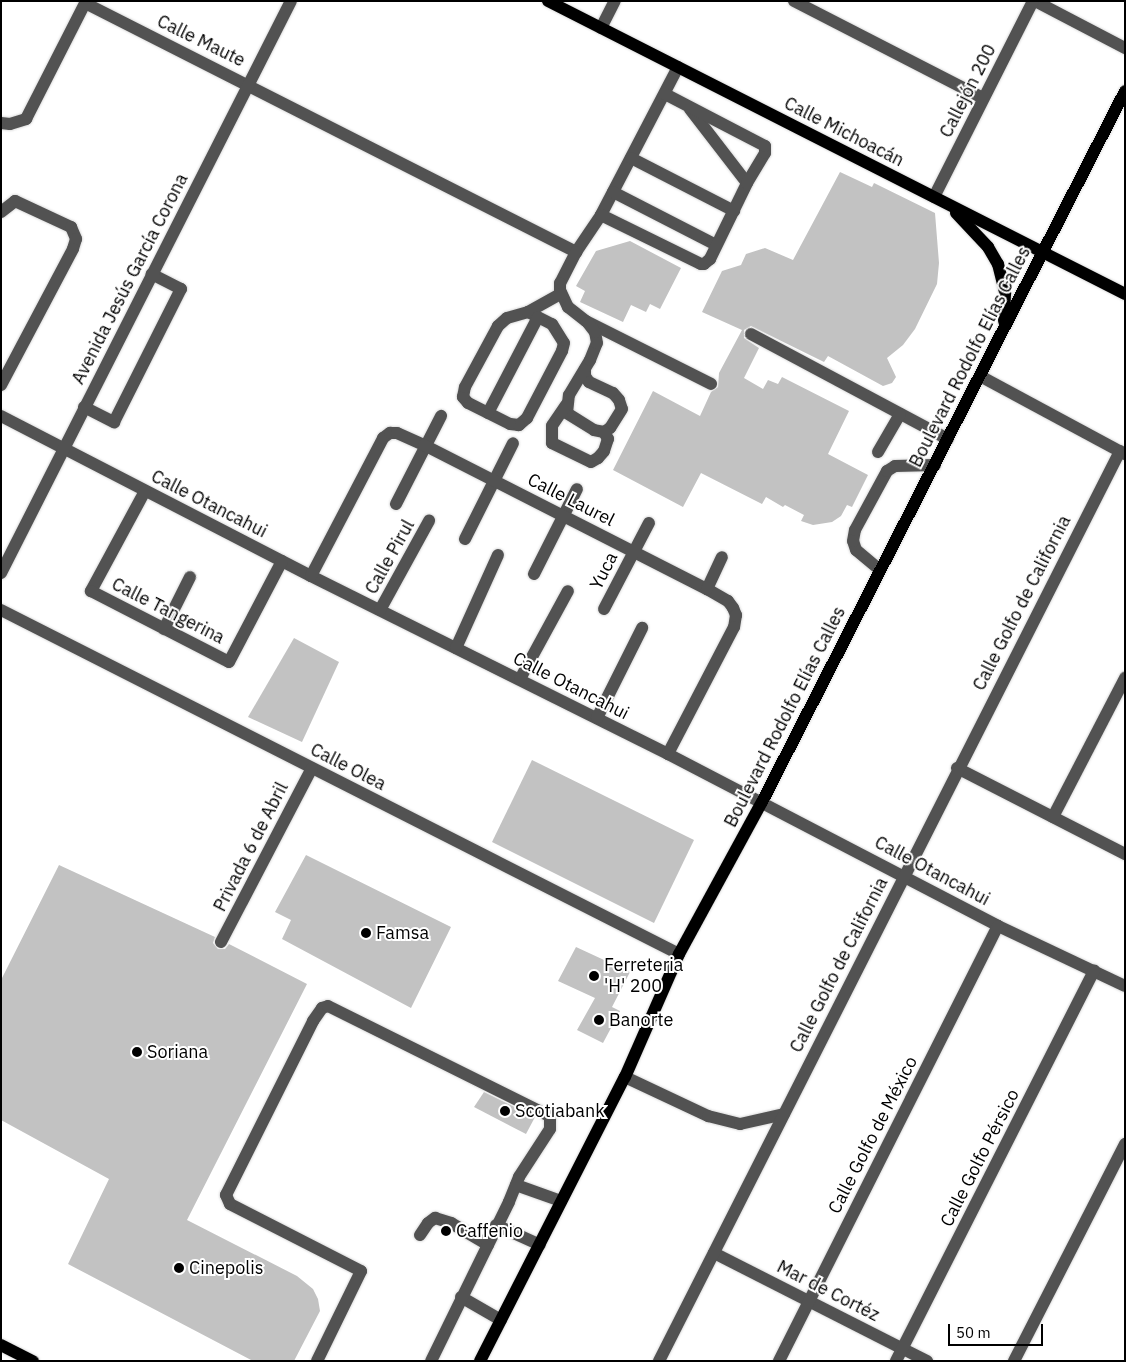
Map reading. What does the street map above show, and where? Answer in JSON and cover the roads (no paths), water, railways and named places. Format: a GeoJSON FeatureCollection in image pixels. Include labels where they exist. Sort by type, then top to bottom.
{"type":"FeatureCollection","features":[{"type":"Feature","properties":{"kind":"main road","name":"Calle Michoacán"},"geometry":{"type":"LineString","coordinates":[[548,1],[1125,294]]}},
{"type":"Feature","properties":{"kind":"main road","name":"Boulevard Rodolfo Elías Calles"},"geometry":{"type":"LineString","coordinates":[[480,1361],[625,1077],[679,954],[762,802],[1125,91]]}},
{"type":"Feature","properties":{"kind":"main road"},"geometry":{"type":"LineString","coordinates":[[950,205],[988,247],[1001,271],[1006,309],[1002,333]]}},
{"type":"Feature","properties":{"kind":"main road"},"geometry":{"type":"LineString","coordinates":[[1,1345],[32,1361]]}},
{"type":"Feature","properties":{"kind":"street","name":"Avenida Jesús García Corona"},"geometry":{"type":"LineString","coordinates":[[1,573],[291,1]]}},
{"type":"Feature","properties":{"kind":"street"},"geometry":{"type":"LineString","coordinates":[[601,28],[615,1]]}},
{"type":"Feature","properties":{"kind":"street"},"geometry":{"type":"LineString","coordinates":[[794,1],[983,98]]}},
{"type":"Feature","properties":{"kind":"street"},"geometry":{"type":"LineString","coordinates":[[1034,1],[1125,48]]}},
{"type":"Feature","properties":{"kind":"street","name":"Callejón 200"},"geometry":{"type":"LineString","coordinates":[[934,197],[1034,1]]}},
{"type":"Feature","properties":{"kind":"street","name":"Calle Maute"},"geometry":{"type":"LineString","coordinates":[[85,2],[576,252]]}},
{"type":"Feature","properties":{"kind":"street"},"geometry":{"type":"LineString","coordinates":[[1,123],[10,124],[26,119],[85,2]]}},
{"type":"Feature","properties":{"kind":"street"},"geometry":{"type":"LineString","coordinates":[[678,67],[613,192],[576,252],[560,283],[560,294],[568,307],[586,321],[710,384]]}},
{"type":"Feature","properties":{"kind":"street"},"geometry":{"type":"LineString","coordinates":[[600,215],[701,264],[708,262],[747,183],[766,153],[765,146],[665,94]]}},
{"type":"Feature","properties":{"kind":"street"},"geometry":{"type":"LineString","coordinates":[[689,107],[747,183]]}},
{"type":"Feature","properties":{"kind":"street"},"geometry":{"type":"LineString","coordinates":[[631,158],[734,211]]}},
{"type":"Feature","properties":{"kind":"street"},"geometry":{"type":"LineString","coordinates":[[613,192],[716,245]]}},
{"type":"Feature","properties":{"kind":"street"},"geometry":{"type":"LineString","coordinates":[[1,212],[15,201],[71,227],[76,240],[74,249],[1,384]]}},
{"type":"Feature","properties":{"kind":"street"},"geometry":{"type":"LineString","coordinates":[[84,407],[114,422],[181,289],[152,274]]}},
{"type":"Feature","properties":{"kind":"street"},"geometry":{"type":"LineString","coordinates":[[533,314],[552,324],[564,343],[562,351],[527,418],[519,425],[510,424],[468,403],[463,396],[465,387],[498,326],[507,318],[533,314],[560,294]]}},
{"type":"Feature","properties":{"kind":"street"},"geometry":{"type":"LineString","coordinates":[[488,413],[533,314]]}},
{"type":"Feature","properties":{"kind":"street"},"geometry":{"type":"LineString","coordinates":[[566,405],[568,413],[577,421],[594,430],[604,432],[608,439],[604,451],[598,458],[590,462],[552,443],[552,426],[566,405],[569,395],[585,369],[597,343],[595,332],[586,321]]}},
{"type":"Feature","properties":{"kind":"street"},"geometry":{"type":"LineString","coordinates":[[751,334],[948,439]]}},
{"type":"Feature","properties":{"kind":"street"},"geometry":{"type":"LineString","coordinates":[[585,369],[585,376],[589,382],[612,393],[619,400],[622,409],[616,420],[604,432]]}},
{"type":"Feature","properties":{"kind":"street"},"geometry":{"type":"LineString","coordinates":[[980,376],[1122,453]]}},
{"type":"Feature","properties":{"kind":"street"},"geometry":{"type":"LineString","coordinates":[[878,452],[900,414]]}},
{"type":"Feature","properties":{"kind":"street","name":"Calle Otancahui"},"geometry":{"type":"LineString","coordinates":[[1,416],[64,446],[145,491],[282,561],[762,802],[998,926],[1125,986]]}},
{"type":"Feature","properties":{"kind":"street"},"geometry":{"type":"LineString","coordinates":[[396,504],[424,445],[441,416]]}},
{"type":"Feature","properties":{"kind":"street","name":"Calle Laurel"},"geometry":{"type":"LineString","coordinates":[[312,576],[383,438],[390,433],[397,433],[424,445],[707,589],[728,601],[734,608],[736,615],[734,627],[668,754]]}},
{"type":"Feature","properties":{"kind":"street"},"geometry":{"type":"LineString","coordinates":[[465,539],[513,443]]}},
{"type":"Feature","properties":{"kind":"street","name":"Calle Golfo de California"},"geometry":{"type":"LineString","coordinates":[[659,1361],[958,768],[1122,453]]}},
{"type":"Feature","properties":{"kind":"street"},"geometry":{"type":"LineString","coordinates":[[880,570],[856,550],[853,541],[855,530],[887,471],[894,466],[935,465]]}},
{"type":"Feature","properties":{"kind":"street"},"geometry":{"type":"LineString","coordinates":[[534,574],[577,489]]}},
{"type":"Feature","properties":{"kind":"street","name":"Calle Tangerina"},"geometry":{"type":"LineString","coordinates":[[145,491],[91,591],[164,629],[229,662],[282,561]]}},
{"type":"Feature","properties":{"kind":"street","name":"Calle Pirul"},"geometry":{"type":"LineString","coordinates":[[380,610],[429,521]]}},
{"type":"Feature","properties":{"kind":"street","name":"Yuca"},"geometry":{"type":"LineString","coordinates":[[604,609],[649,523]]}},
{"type":"Feature","properties":{"kind":"street"},"geometry":{"type":"LineString","coordinates":[[456,648],[498,556]]}},
{"type":"Feature","properties":{"kind":"street"},"geometry":{"type":"LineString","coordinates":[[707,589],[722,557]]}},
{"type":"Feature","properties":{"kind":"street"},"geometry":{"type":"LineString","coordinates":[[164,629],[190,577]]}},
{"type":"Feature","properties":{"kind":"street"},"geometry":{"type":"LineString","coordinates":[[520,679],[568,591]]}},
{"type":"Feature","properties":{"kind":"street","name":"Calle Olea"},"geometry":{"type":"LineString","coordinates":[[1,610],[679,954]]}},
{"type":"Feature","properties":{"kind":"street"},"geometry":{"type":"LineString","coordinates":[[597,718],[642,628]]}},
{"type":"Feature","properties":{"kind":"street"},"geometry":{"type":"LineString","coordinates":[[1053,817],[1125,678]]}},
{"type":"Feature","properties":{"kind":"street","name":"Privada 6 de Abril"},"geometry":{"type":"LineString","coordinates":[[222,942],[312,768]]}},
{"type":"Feature","properties":{"kind":"street"},"geometry":{"type":"LineString","coordinates":[[958,768],[1125,854]]}},
{"type":"Feature","properties":{"kind":"street","name":"Calle Golfo de México"},"geometry":{"type":"LineString","coordinates":[[779,1361],[998,926]]}},
{"type":"Feature","properties":{"kind":"street","name":"Calle Golfo Pérsico"},"geometry":{"type":"LineString","coordinates":[[896,1361],[1094,970]]}},
{"type":"Feature","properties":{"kind":"street"},"geometry":{"type":"LineString","coordinates":[[316,1361],[361,1271],[230,1204],[226,1195],[313,1021],[322,1008],[328,1006],[549,1114],[552,1124],[516,1184],[431,1361]]}},
{"type":"Feature","properties":{"kind":"street"},"geometry":{"type":"LineString","coordinates":[[625,1077],[708,1116],[740,1124],[784,1114]]}},
{"type":"Feature","properties":{"kind":"street"},"geometry":{"type":"LineString","coordinates":[[1014,1361],[1125,1144]]}},
{"type":"Feature","properties":{"kind":"street"},"geometry":{"type":"LineString","coordinates":[[516,1184],[561,1202]]}},
{"type":"Feature","properties":{"kind":"street"},"geometry":{"type":"LineString","coordinates":[[420,1235],[428,1223],[436,1218],[451,1223],[488,1245]]}},
{"type":"Feature","properties":{"kind":"street"},"geometry":{"type":"LineString","coordinates":[[496,1225],[540,1245]]}},
{"type":"Feature","properties":{"kind":"street","name":"Mar de Cortéz"},"geometry":{"type":"LineString","coordinates":[[714,1253],[927,1361]]}},
{"type":"Feature","properties":{"kind":"street"},"geometry":{"type":"LineString","coordinates":[[461,1297],[501,1320]]}},
{"type":"Feature","properties":{"kind":"place","name":"Famsa"},"geometry":{"type":"Point","coordinates":[366,933]}},
{"type":"Feature","properties":{"kind":"place","name":"Ferreteria 'H' 200"},"geometry":{"type":"Point","coordinates":[594,976]}},
{"type":"Feature","properties":{"kind":"place","name":"Banorte"},"geometry":{"type":"Point","coordinates":[599,1020]}},
{"type":"Feature","properties":{"kind":"place","name":"Soriana"},"geometry":{"type":"Point","coordinates":[137,1052]}},
{"type":"Feature","properties":{"kind":"place","name":"Scotiabank"},"geometry":{"type":"Point","coordinates":[505,1111]}},
{"type":"Feature","properties":{"kind":"place","name":"Caffenio"},"geometry":{"type":"Point","coordinates":[446,1231]}},
{"type":"Feature","properties":{"kind":"place","name":"Cinepolis"},"geometry":{"type":"Point","coordinates":[179,1268]}}]}
